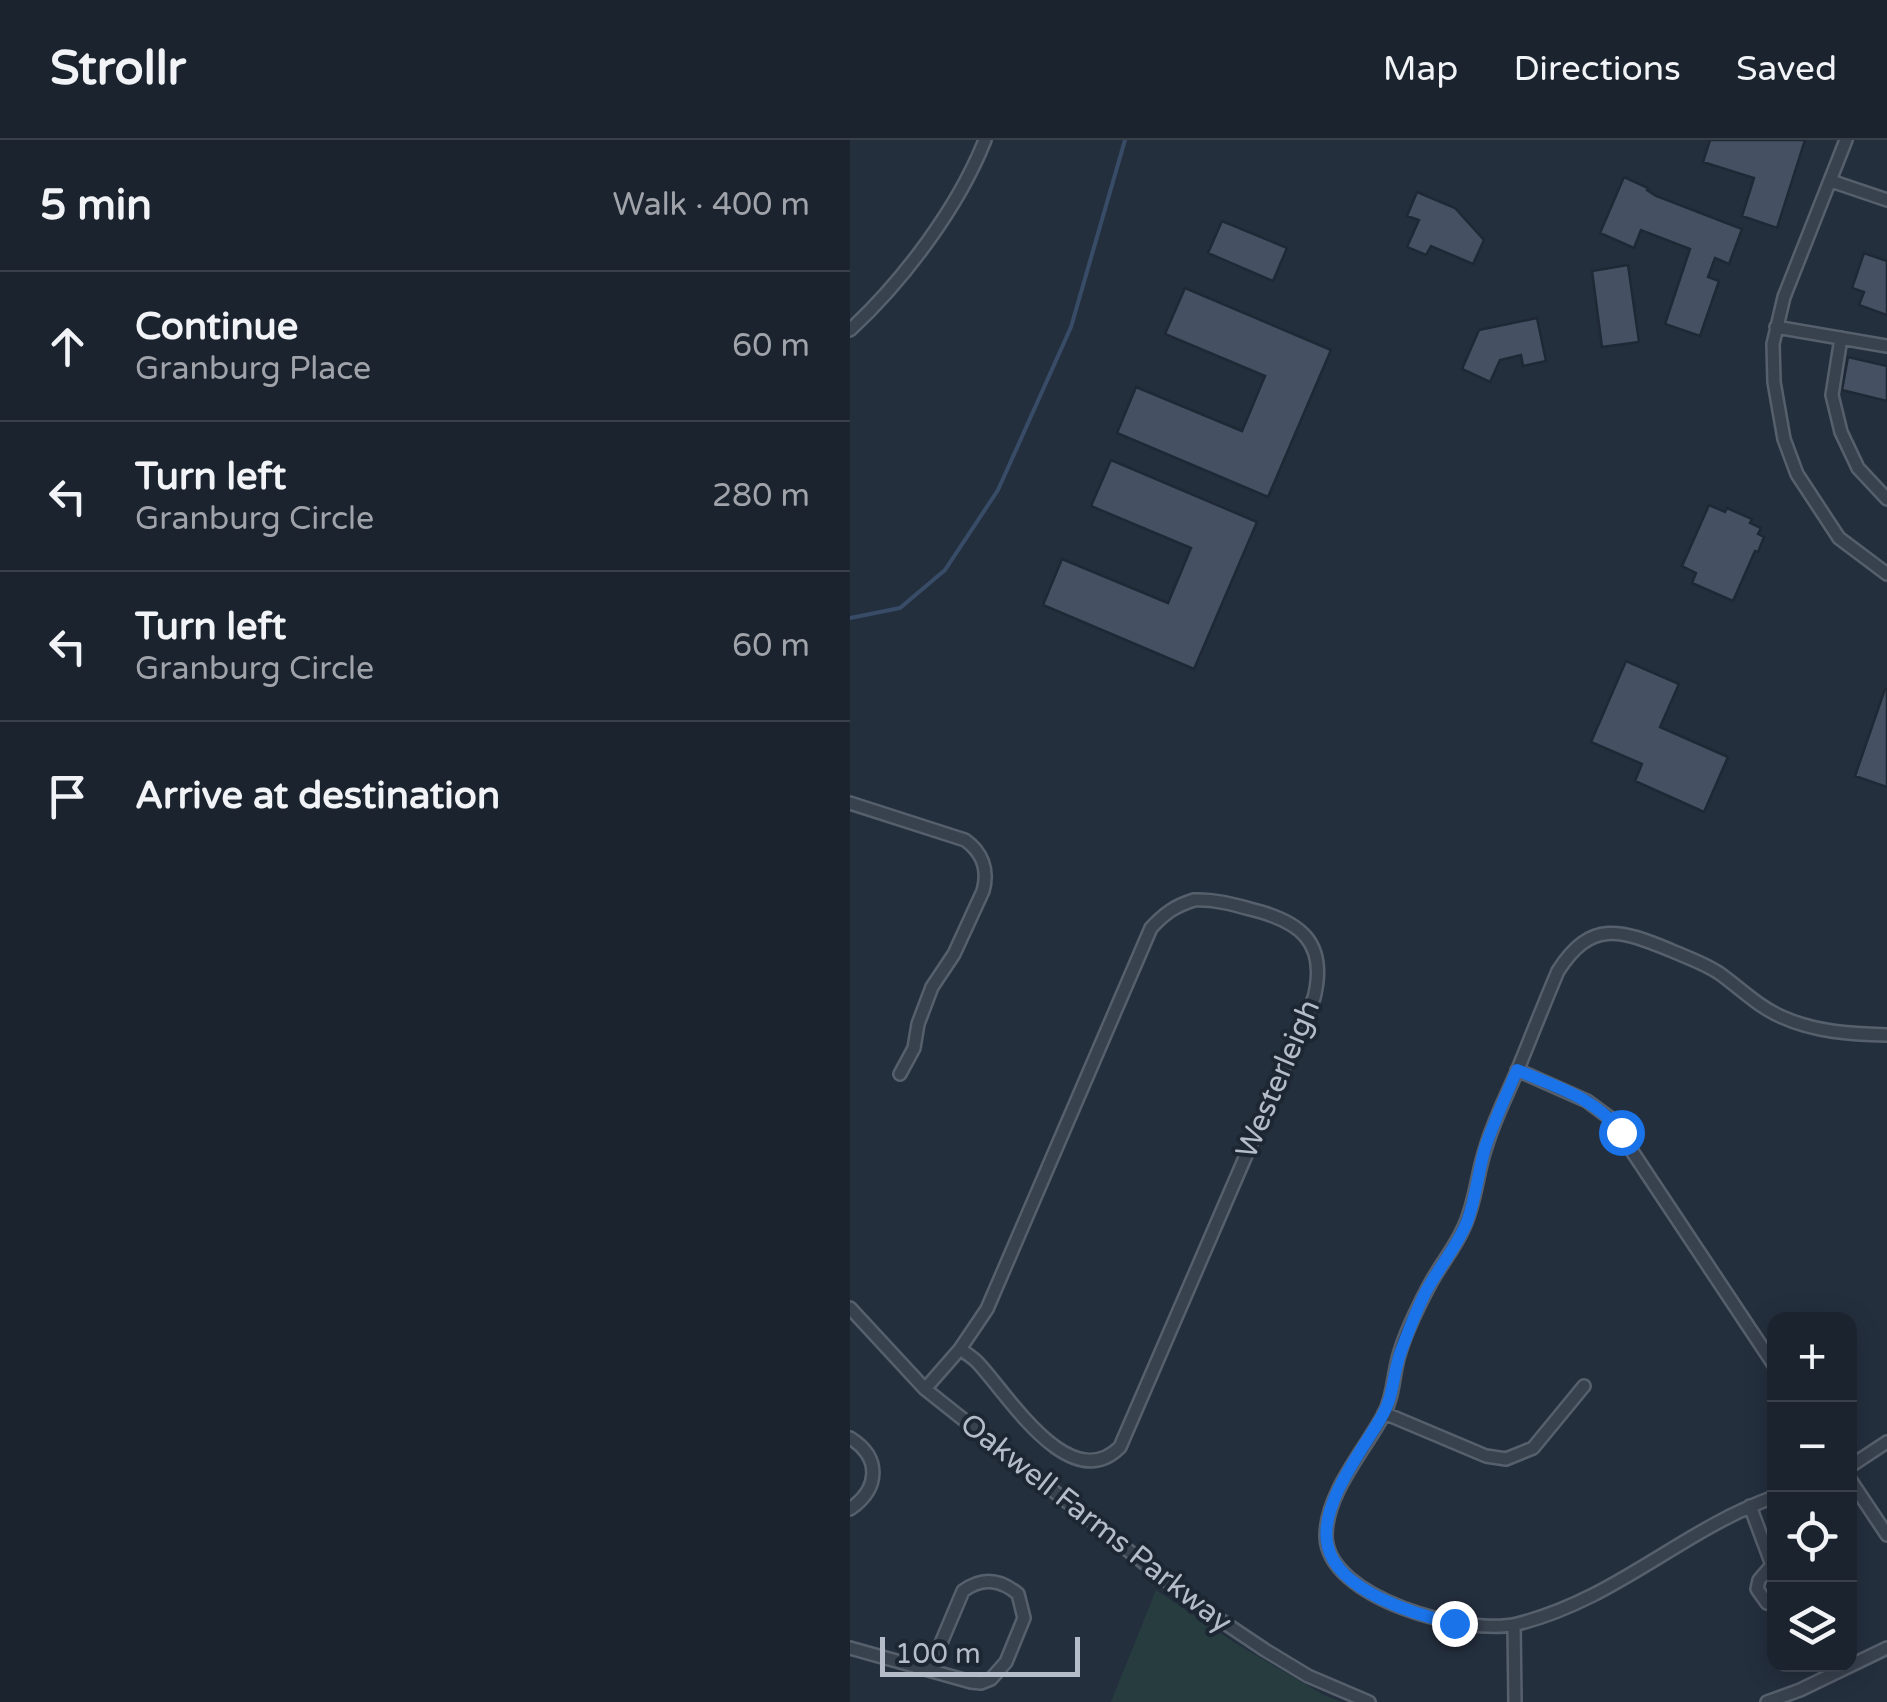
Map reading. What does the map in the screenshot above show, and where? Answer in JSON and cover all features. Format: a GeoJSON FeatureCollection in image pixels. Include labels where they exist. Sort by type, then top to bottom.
{"type":"FeatureCollection","features":[{"type":"Feature","properties":{"kind":"street"},"geometry":{"type":"LineString","coordinates":[[1846,140],[1784,296],[1776,327],[1773,344],[1778,413],[1797,474],[1839,538],[1887,574]]}},
{"type":"Feature","properties":{"kind":"street"},"geometry":{"type":"LineString","coordinates":[[850,330],[943,220],[969,178],[982,143]]}},
{"type":"Feature","properties":{"kind":"street"},"geometry":{"type":"LineString","coordinates":[[1831,181],[1887,200]]}},
{"type":"Feature","properties":{"kind":"street"},"geometry":{"type":"LineString","coordinates":[[1776,327],[1887,346]]}},
{"type":"Feature","properties":{"kind":"street"},"geometry":{"type":"LineString","coordinates":[[1841,338],[1832,395],[1841,432],[1858,468],[1887,499]]}},
{"type":"Feature","properties":{"kind":"street"},"geometry":{"type":"LineString","coordinates":[[850,804],[964,840],[983,862],[983,891],[954,954],[932,987],[914,1048],[900,1074]]}},
{"type":"Feature","properties":{"kind":"street","name":"Westerleigh"},"geometry":{"type":"LineString","coordinates":[[925,1389],[960,1349],[987,1309],[1151,928],[1178,905],[1204,900],[1268,913],[1305,932],[1318,969],[1314,998],[1120,1447],[1101,1459],[1073,1458],[1026,1422],[977,1361],[960,1349]]}},
{"type":"Feature","properties":{"kind":"street"},"geometry":{"type":"LineString","coordinates":[[1767,1500],[1730,1515],[1609,1589],[1514,1626],[1454,1623],[1397,1606],[1350,1578],[1332,1556],[1326,1536],[1333,1504],[1354,1460],[1384,1413],[1399,1355],[1430,1284],[1467,1222],[1484,1151],[1568,954],[1584,941],[1609,933],[1629,934],[1701,963],[1762,1006],[1797,1023],[1836,1032],[1887,1035]]}},
{"type":"Feature","properties":{"kind":"street"},"geometry":{"type":"LineString","coordinates":[[1517,1070],[1587,1100],[1610,1118],[1767,1354]]}},
{"type":"Feature","properties":{"kind":"street","name":"Oakwell Farms Parkway"},"geometry":{"type":"LineString","coordinates":[[850,1308],[925,1389],[1210,1614],[1308,1676],[1369,1702]]}},
{"type":"Feature","properties":{"kind":"street"},"geometry":{"type":"LineString","coordinates":[[1384,1413],[1486,1456],[1506,1459],[1533,1448],[1584,1386]]}},
{"type":"Feature","properties":{"kind":"street"},"geometry":{"type":"LineString","coordinates":[[850,1438],[870,1457],[874,1472],[863,1500],[850,1509]]}},
{"type":"Feature","properties":{"kind":"street"},"geometry":{"type":"LineString","coordinates":[[1857,1462],[1887,1442]]}},
{"type":"Feature","properties":{"kind":"street"},"geometry":{"type":"LineString","coordinates":[[1857,1489],[1887,1535]]}},
{"type":"Feature","properties":{"kind":"street"},"geometry":{"type":"LineString","coordinates":[[1750,1506],[1767,1550]]}},
{"type":"Feature","properties":{"kind":"street"},"geometry":{"type":"LineString","coordinates":[[1767,1571],[1756,1589],[1767,1602]]}},
{"type":"Feature","properties":{"kind":"street"},"geometry":{"type":"LineString","coordinates":[[850,1648],[971,1682],[981,1682],[1000,1671],[1006,1662],[1024,1618],[1018,1594],[986,1580],[963,1592],[930,1669]]}},
{"type":"Feature","properties":{"kind":"street"},"geometry":{"type":"LineString","coordinates":[[1514,1626],[1514,1702]]}},
{"type":"Feature","properties":{"kind":"street"},"geometry":{"type":"LineString","coordinates":[[1767,1702],[1887,1648]]}},
{"type":"Feature","properties":{"kind":"green space"},"geometry":{"type":"Polygon","coordinates":[[[1156,1590],[1235,1643],[1341,1702],[1111,1702],[1156,1590]]]}},
{"type":"Feature","properties":{"kind":"building"},"geometry":{"type":"Polygon","coordinates":[[[1710,140],[1805,140],[1777,228],[1742,216],[1754,178],[1703,162],[1710,140]]]}},
{"type":"Feature","properties":{"kind":"building"},"geometry":{"type":"Polygon","coordinates":[[[1624,177],[1656,196],[1742,229],[1729,264],[1715,258],[1708,277],[1719,281],[1700,336],[1665,324],[1690,249],[1641,230],[1634,248],[1600,233],[1624,177]]]}},
{"type":"Feature","properties":{"kind":"building"},"geometry":{"type":"Polygon","coordinates":[[[1417,192],[1455,208],[1484,240],[1473,264],[1431,246],[1426,255],[1407,247],[1419,220],[1407,216],[1417,192]]]}},
{"type":"Feature","properties":{"kind":"building"},"geometry":{"type":"Polygon","coordinates":[[[1222,221],[1287,248],[1273,281],[1208,253],[1222,221]]]}},
{"type":"Feature","properties":{"kind":"building"},"geometry":{"type":"Polygon","coordinates":[[[1864,253],[1887,261],[1887,315],[1859,305],[1864,292],[1852,288],[1864,253]]]}},
{"type":"Feature","properties":{"kind":"building"},"geometry":{"type":"Polygon","coordinates":[[[1628,265],[1639,342],[1602,347],[1592,271],[1628,265]]]}},
{"type":"Feature","properties":{"kind":"building"},"geometry":{"type":"Polygon","coordinates":[[[1185,288],[1331,350],[1268,497],[1117,433],[1136,387],[1242,431],[1265,376],[1165,334],[1185,288]]]}},
{"type":"Feature","properties":{"kind":"building"},"geometry":{"type":"Polygon","coordinates":[[[1537,318],[1546,361],[1523,366],[1521,355],[1500,360],[1490,382],[1462,369],[1479,330],[1537,318]]]}},
{"type":"Feature","properties":{"kind":"building"},"geometry":{"type":"Polygon","coordinates":[[[1848,357],[1887,366],[1887,401],[1842,390],[1848,357]]]}},
{"type":"Feature","properties":{"kind":"building"},"geometry":{"type":"Polygon","coordinates":[[[1111,460],[1257,522],[1194,669],[1043,605],[1062,559],[1168,603],[1191,548],[1091,506],[1111,460]]]}},
{"type":"Feature","properties":{"kind":"building"},"geometry":{"type":"Polygon","coordinates":[[[1709,505],[1752,519],[1750,523],[1761,528],[1758,534],[1764,537],[1733,601],[1692,583],[1696,573],[1682,566],[1709,505]]]}},
{"type":"Feature","properties":{"kind":"building"},"geometry":{"type":"Polygon","coordinates":[[[1626,661],[1679,684],[1660,727],[1728,757],[1704,812],[1635,781],[1642,764],[1591,742],[1626,661]]]}},
{"type":"Feature","properties":{"kind":"building"},"geometry":{"type":"Polygon","coordinates":[[[1887,689],[1887,787],[1855,776],[1887,689]]]}},
{"type":"Feature","properties":{"kind":"waterway"},"geometry":{"type":"LineString","coordinates":[[850,618],[900,608],[945,570],[998,490],[1071,327],[1125,140]]}},
{"type":"Feature","properties":{"kind":"route"},"geometry":{"type":"LineString","coordinates":[[1454,1623],[1397,1606],[1350,1578],[1328,1548],[1326,1536],[1333,1504],[1354,1460],[1384,1413],[1399,1355],[1430,1284],[1467,1222],[1484,1151],[1517,1070],[1587,1100],[1621,1132]]}}]}
